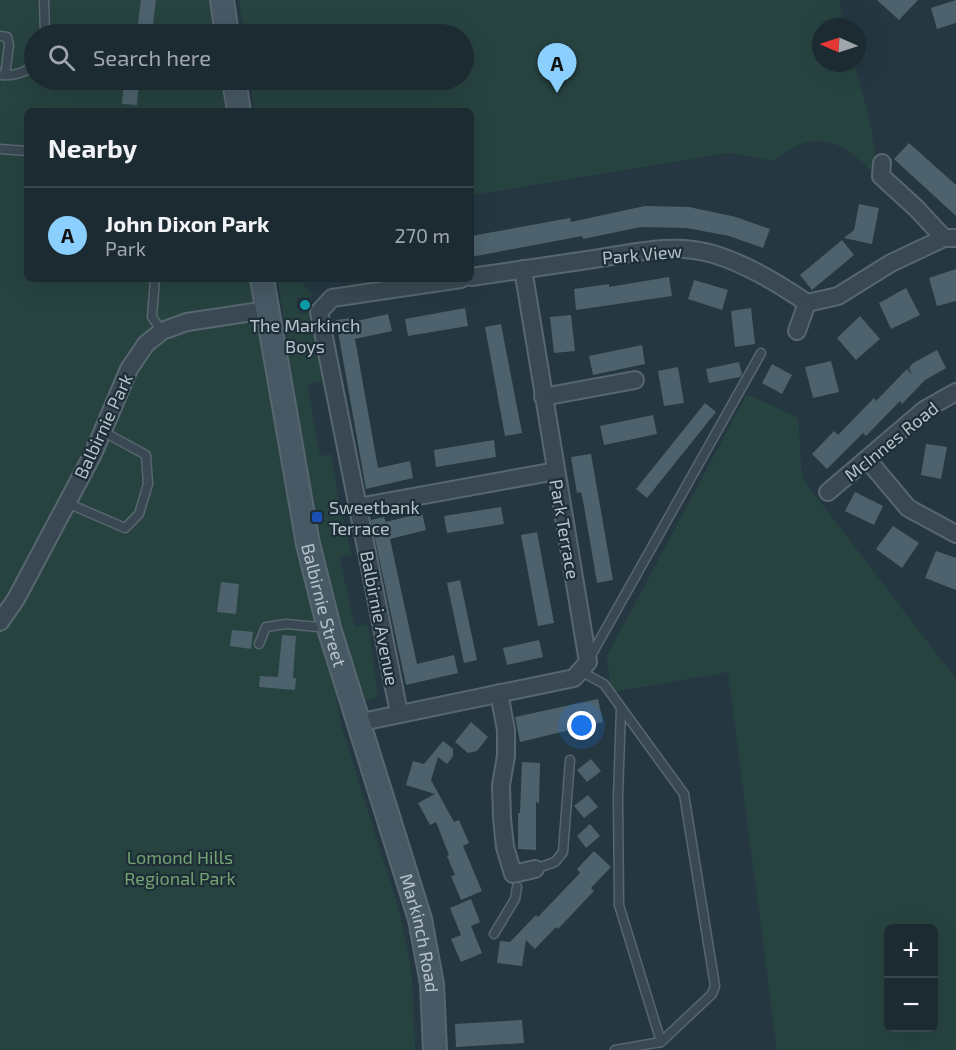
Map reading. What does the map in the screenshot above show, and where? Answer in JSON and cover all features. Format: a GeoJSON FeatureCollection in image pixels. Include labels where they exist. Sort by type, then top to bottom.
{"type":"FeatureCollection","features":[{"type":"Feature","properties":{"kind":"main road"},"geometry":{"type":"LineString","coordinates":[[222,0],[226,24]]}},
{"type":"Feature","properties":{"kind":"main road"},"geometry":{"type":"LineString","coordinates":[[236,90],[239,108]]}},
{"type":"Feature","properties":{"kind":"main road","name":"Balbirnie Street"},"geometry":{"type":"LineString","coordinates":[[262,282],[308,544],[329,628],[387,819]]}},
{"type":"Feature","properties":{"kind":"main road","name":"Markinch Road"},"geometry":{"type":"LineString","coordinates":[[387,819],[415,900],[424,937],[432,984],[435,1050]]}},
{"type":"Feature","properties":{"kind":"street"},"geometry":{"type":"LineString","coordinates":[[797,331],[807,303],[837,296],[891,262],[950,238],[882,176],[882,163]]}},
{"type":"Feature","properties":{"kind":"street","name":"Park View"},"geometry":{"type":"LineString","coordinates":[[474,277],[645,250],[683,248],[712,253],[742,264],[784,287],[807,303]]}},
{"type":"Feature","properties":{"kind":"street","name":"Park Terrace"},"geometry":{"type":"LineString","coordinates":[[523,269],[584,666]]}},
{"type":"Feature","properties":{"kind":"street","name":"Balbirnie Avenue"},"geometry":{"type":"LineString","coordinates":[[399,713],[319,312],[332,298],[441,282]]}},
{"type":"Feature","properties":{"kind":"street","name":"Balbirnie Park"},"geometry":{"type":"LineString","coordinates":[[0,622],[16,599],[93,454],[129,369],[146,344],[162,330],[187,322],[266,310]]}},
{"type":"Feature","properties":{"kind":"street"},"geometry":{"type":"LineString","coordinates":[[543,397],[635,380]]}},
{"type":"Feature","properties":{"kind":"street","name":"McInnes Road"},"geometry":{"type":"LineString","coordinates":[[828,492],[924,410],[956,392]]}},
{"type":"Feature","properties":{"kind":"street"},"geometry":{"type":"LineString","coordinates":[[867,459],[908,508],[956,534]]}},
{"type":"Feature","properties":{"kind":"street"},"geometry":{"type":"LineString","coordinates":[[358,507],[555,471]]}},
{"type":"Feature","properties":{"kind":"street"},"geometry":{"type":"LineString","coordinates":[[357,723],[574,678],[584,666]]}},
{"type":"Feature","properties":{"kind":"street"},"geometry":{"type":"LineString","coordinates":[[498,693],[506,730],[506,756],[501,785],[505,848],[515,880],[535,869]]}},
{"type":"Feature","properties":{"kind":"lane"},"geometry":{"type":"LineString","coordinates":[[44,0],[45,24]]}},
{"type":"Feature","properties":{"kind":"lane"},"geometry":{"type":"LineString","coordinates":[[0,36],[7,37],[9,45],[2,75],[24,71]]}},
{"type":"Feature","properties":{"kind":"lane"},"geometry":{"type":"LineString","coordinates":[[0,149],[24,151]]}},
{"type":"Feature","properties":{"kind":"lane"},"geometry":{"type":"LineString","coordinates":[[155,282],[152,317],[162,330]]}},
{"type":"Feature","properties":{"kind":"lane"},"geometry":{"type":"LineString","coordinates":[[615,1050],[661,1042],[712,994],[715,986],[684,794],[604,684],[584,666],[761,353]]}},
{"type":"Feature","properties":{"kind":"lane"},"geometry":{"type":"LineString","coordinates":[[67,502],[124,528],[139,514],[148,484],[146,455],[102,431]]}},
{"type":"Feature","properties":{"kind":"lane"},"geometry":{"type":"LineString","coordinates":[[259,644],[266,627],[286,624],[329,628]]}},
{"type":"Feature","properties":{"kind":"lane"},"geometry":{"type":"LineString","coordinates":[[621,708],[618,797],[619,905],[661,1042]]}},
{"type":"Feature","properties":{"kind":"lane"},"geometry":{"type":"LineString","coordinates":[[535,869],[555,862],[563,852],[570,760]]}},
{"type":"Feature","properties":{"kind":"lane"},"geometry":{"type":"LineString","coordinates":[[494,934],[515,899],[515,880]]}},
{"type":"Feature","properties":{"kind":"green space","name":"Lomond Hills Regional Park"},"geometry":{"type":"Polygon","coordinates":[[[0,0],[230,0],[234,24],[24,24],[24,90],[244,90],[247,108],[24,108],[24,282],[272,282],[340,722],[400,914],[412,975],[415,1050],[0,1050],[0,0]]]}},
{"type":"Feature","properties":{"kind":"green space"},"geometry":{"type":"Polygon","coordinates":[[[239,0],[839,0],[843,18],[812,18],[812,72],[856,72],[872,131],[874,172],[844,148],[816,141],[798,145],[775,161],[729,153],[474,195],[474,108],[254,108],[251,90],[474,90],[474,24],[243,24],[239,0]]]}},
{"type":"Feature","properties":{"kind":"green space"},"geometry":{"type":"Polygon","coordinates":[[[278,282],[302,282],[314,296],[297,298],[296,306],[300,314],[310,313],[323,381],[307,384],[320,456],[331,454],[341,513],[352,555],[339,556],[355,627],[368,624],[378,696],[360,702],[318,545],[278,282]]]}},
{"type":"Feature","properties":{"kind":"green space"},"geometry":{"type":"Polygon","coordinates":[[[747,394],[798,418],[802,478],[956,679],[956,1050],[777,1050],[728,672],[611,692],[607,656],[747,394]]]}},
{"type":"Feature","properties":{"kind":"building"},"geometry":{"type":"Polygon","coordinates":[[[141,0],[156,0],[153,24],[138,24],[141,0]]]}},
{"type":"Feature","properties":{"kind":"building"},"geometry":{"type":"Polygon","coordinates":[[[877,0],[918,0],[899,20],[877,0]]]}},
{"type":"Feature","properties":{"kind":"building"},"geometry":{"type":"Polygon","coordinates":[[[956,0],[956,23],[937,29],[931,8],[956,0]]]}},
{"type":"Feature","properties":{"kind":"building"},"geometry":{"type":"Polygon","coordinates":[[[123,90],[138,90],[137,105],[122,104],[123,90]]]}},
{"type":"Feature","properties":{"kind":"building"},"geometry":{"type":"Polygon","coordinates":[[[909,143],[956,185],[956,216],[894,159],[909,143]]]}},
{"type":"Feature","properties":{"kind":"building"},"geometry":{"type":"Polygon","coordinates":[[[859,204],[879,208],[872,244],[844,238],[854,230],[859,204]]]}},
{"type":"Feature","properties":{"kind":"building"},"geometry":{"type":"Polygon","coordinates":[[[645,206],[689,207],[736,217],[770,229],[763,248],[729,236],[687,228],[641,227],[474,256],[474,235],[570,218],[571,222],[645,206]]]}},
{"type":"Feature","properties":{"kind":"building"},"geometry":{"type":"Polygon","coordinates":[[[842,240],[854,255],[812,290],[800,275],[842,240]]]}},
{"type":"Feature","properties":{"kind":"building"},"geometry":{"type":"Polygon","coordinates":[[[956,269],[956,301],[937,306],[929,278],[956,269]]]}},
{"type":"Feature","properties":{"kind":"building"},"geometry":{"type":"Polygon","coordinates":[[[669,277],[672,296],[576,310],[574,289],[609,284],[609,287],[669,277]]]}},
{"type":"Feature","properties":{"kind":"building"},"geometry":{"type":"Polygon","coordinates":[[[694,280],[728,290],[722,310],[688,299],[694,280]]]}},
{"type":"Feature","properties":{"kind":"building"},"geometry":{"type":"Polygon","coordinates":[[[906,288],[920,315],[891,329],[879,303],[906,288]]]}},
{"type":"Feature","properties":{"kind":"building"},"geometry":{"type":"Polygon","coordinates":[[[465,308],[468,326],[408,336],[405,319],[465,308]]]}},
{"type":"Feature","properties":{"kind":"building"},"geometry":{"type":"Polygon","coordinates":[[[751,308],[755,344],[735,347],[731,311],[751,308]]]}},
{"type":"Feature","properties":{"kind":"building"},"geometry":{"type":"Polygon","coordinates":[[[388,314],[392,331],[355,339],[378,468],[410,461],[413,478],[366,489],[336,320],[351,318],[352,322],[388,314]]]}},
{"type":"Feature","properties":{"kind":"building"},"geometry":{"type":"Polygon","coordinates":[[[571,315],[575,351],[554,353],[550,317],[571,315]]]}},
{"type":"Feature","properties":{"kind":"building"},"geometry":{"type":"Polygon","coordinates":[[[860,316],[880,339],[856,360],[837,338],[860,316]]]}},
{"type":"Feature","properties":{"kind":"building"},"geometry":{"type":"Polygon","coordinates":[[[501,324],[522,433],[505,436],[485,327],[501,324]]]}},
{"type":"Feature","properties":{"kind":"building"},"geometry":{"type":"Polygon","coordinates":[[[642,345],[645,364],[593,375],[589,356],[642,345]]]}},
{"type":"Feature","properties":{"kind":"building"},"geometry":{"type":"Polygon","coordinates":[[[937,350],[946,368],[925,380],[902,404],[900,401],[866,436],[863,433],[827,469],[812,454],[834,431],[838,435],[874,398],[876,401],[907,369],[912,375],[909,368],[913,363],[937,350]]]}},
{"type":"Feature","properties":{"kind":"building"},"geometry":{"type":"Polygon","coordinates":[[[831,361],[839,392],[813,398],[805,367],[831,361]]]}},
{"type":"Feature","properties":{"kind":"building"},"geometry":{"type":"Polygon","coordinates":[[[739,362],[742,374],[740,377],[709,383],[706,369],[739,362]]]}},
{"type":"Feature","properties":{"kind":"building"},"geometry":{"type":"Polygon","coordinates":[[[772,364],[792,375],[782,394],[762,383],[772,364]]]}},
{"type":"Feature","properties":{"kind":"building"},"geometry":{"type":"Polygon","coordinates":[[[678,367],[684,403],[664,406],[658,371],[678,367]]]}},
{"type":"Feature","properties":{"kind":"building"},"geometry":{"type":"Polygon","coordinates":[[[705,403],[716,412],[647,498],[636,489],[705,403]]]}},
{"type":"Feature","properties":{"kind":"building"},"geometry":{"type":"Polygon","coordinates":[[[653,415],[657,434],[604,445],[600,426],[653,415]]]}},
{"type":"Feature","properties":{"kind":"building"},"geometry":{"type":"Polygon","coordinates":[[[494,440],[496,457],[436,467],[434,450],[494,440]]]}},
{"type":"Feature","properties":{"kind":"building"},"geometry":{"type":"Polygon","coordinates":[[[926,444],[947,447],[941,479],[921,475],[926,444]]]}},
{"type":"Feature","properties":{"kind":"building"},"geometry":{"type":"Polygon","coordinates":[[[591,454],[613,580],[597,583],[584,506],[581,492],[577,493],[571,457],[591,454]]]}},
{"type":"Feature","properties":{"kind":"building"},"geometry":{"type":"Polygon","coordinates":[[[855,492],[883,506],[874,525],[845,511],[855,492]]]}},
{"type":"Feature","properties":{"kind":"building"},"geometry":{"type":"Polygon","coordinates":[[[501,507],[504,524],[447,533],[444,516],[501,507]]]}},
{"type":"Feature","properties":{"kind":"building"},"geometry":{"type":"Polygon","coordinates":[[[422,513],[426,530],[390,539],[417,664],[454,655],[458,673],[406,685],[371,520],[384,517],[386,522],[422,513]]]}},
{"type":"Feature","properties":{"kind":"building"},"geometry":{"type":"Polygon","coordinates":[[[893,526],[919,543],[902,568],[876,549],[893,526]]]}},
{"type":"Feature","properties":{"kind":"building"},"geometry":{"type":"Polygon","coordinates":[[[537,532],[554,623],[538,626],[521,535],[537,532]]]}},
{"type":"Feature","properties":{"kind":"building"},"geometry":{"type":"Polygon","coordinates":[[[936,551],[956,558],[956,590],[925,578],[936,551]]]}},
{"type":"Feature","properties":{"kind":"building"},"geometry":{"type":"Polygon","coordinates":[[[460,580],[477,660],[464,663],[447,583],[460,580]]]}},
{"type":"Feature","properties":{"kind":"building"},"geometry":{"type":"Polygon","coordinates":[[[221,582],[239,584],[236,614],[217,612],[221,582]]]}},
{"type":"Feature","properties":{"kind":"building"},"geometry":{"type":"Polygon","coordinates":[[[232,630],[253,632],[251,649],[230,646],[232,630]]]}},
{"type":"Feature","properties":{"kind":"building"},"geometry":{"type":"Polygon","coordinates":[[[282,635],[296,636],[293,678],[296,678],[295,690],[259,687],[260,676],[278,677],[282,635]]]}},
{"type":"Feature","properties":{"kind":"building"},"geometry":{"type":"Polygon","coordinates":[[[539,640],[543,657],[507,665],[503,648],[539,640]]]}},
{"type":"Feature","properties":{"kind":"building"},"geometry":{"type":"Polygon","coordinates":[[[598,699],[603,722],[520,742],[515,717],[598,699]]]}},
{"type":"Feature","properties":{"kind":"building"},"geometry":{"type":"Polygon","coordinates":[[[471,722],[488,737],[477,751],[468,753],[455,742],[471,722]]]}},
{"type":"Feature","properties":{"kind":"building"},"geometry":{"type":"Polygon","coordinates":[[[443,741],[453,749],[453,756],[447,764],[438,757],[431,780],[454,822],[459,820],[469,843],[463,846],[482,891],[461,900],[451,876],[455,875],[447,856],[449,855],[436,822],[430,825],[418,803],[435,794],[406,785],[413,761],[424,764],[443,741]]]}},
{"type":"Feature","properties":{"kind":"building"},"geometry":{"type":"Polygon","coordinates":[[[591,759],[601,771],[587,782],[577,770],[591,759]]]}},
{"type":"Feature","properties":{"kind":"building"},"geometry":{"type":"Polygon","coordinates":[[[522,762],[540,763],[539,803],[536,802],[536,850],[518,849],[522,762]]]}},
{"type":"Feature","properties":{"kind":"building"},"geometry":{"type":"Polygon","coordinates":[[[588,795],[598,807],[584,818],[574,806],[588,795]]]}},
{"type":"Feature","properties":{"kind":"building"},"geometry":{"type":"Polygon","coordinates":[[[590,824],[600,836],[586,848],[577,836],[590,824]]]}},
{"type":"Feature","properties":{"kind":"building"},"geometry":{"type":"Polygon","coordinates":[[[594,851],[611,867],[591,888],[594,891],[558,929],[556,927],[535,949],[526,940],[522,966],[497,963],[500,941],[510,942],[536,915],[538,917],[580,873],[577,869],[594,851]]]}},
{"type":"Feature","properties":{"kind":"building"},"geometry":{"type":"Polygon","coordinates":[[[471,899],[480,922],[471,926],[482,953],[461,962],[451,939],[461,935],[450,908],[471,899]]]}},
{"type":"Feature","properties":{"kind":"building"},"geometry":{"type":"Polygon","coordinates":[[[522,1020],[524,1043],[456,1047],[455,1024],[522,1020]]]}},
{"type":"Feature","properties":{"kind":"place","name":"John Dixon Park"},"geometry":{"type":"Point","coordinates":[557,93]}},
{"type":"Feature","properties":{"kind":"place","name":"The Markinch Boys"},"geometry":{"type":"Point","coordinates":[305,305]}},
{"type":"Feature","properties":{"kind":"place","name":"Sweetbank Terrace"},"geometry":{"type":"Point","coordinates":[317,517]}}]}
